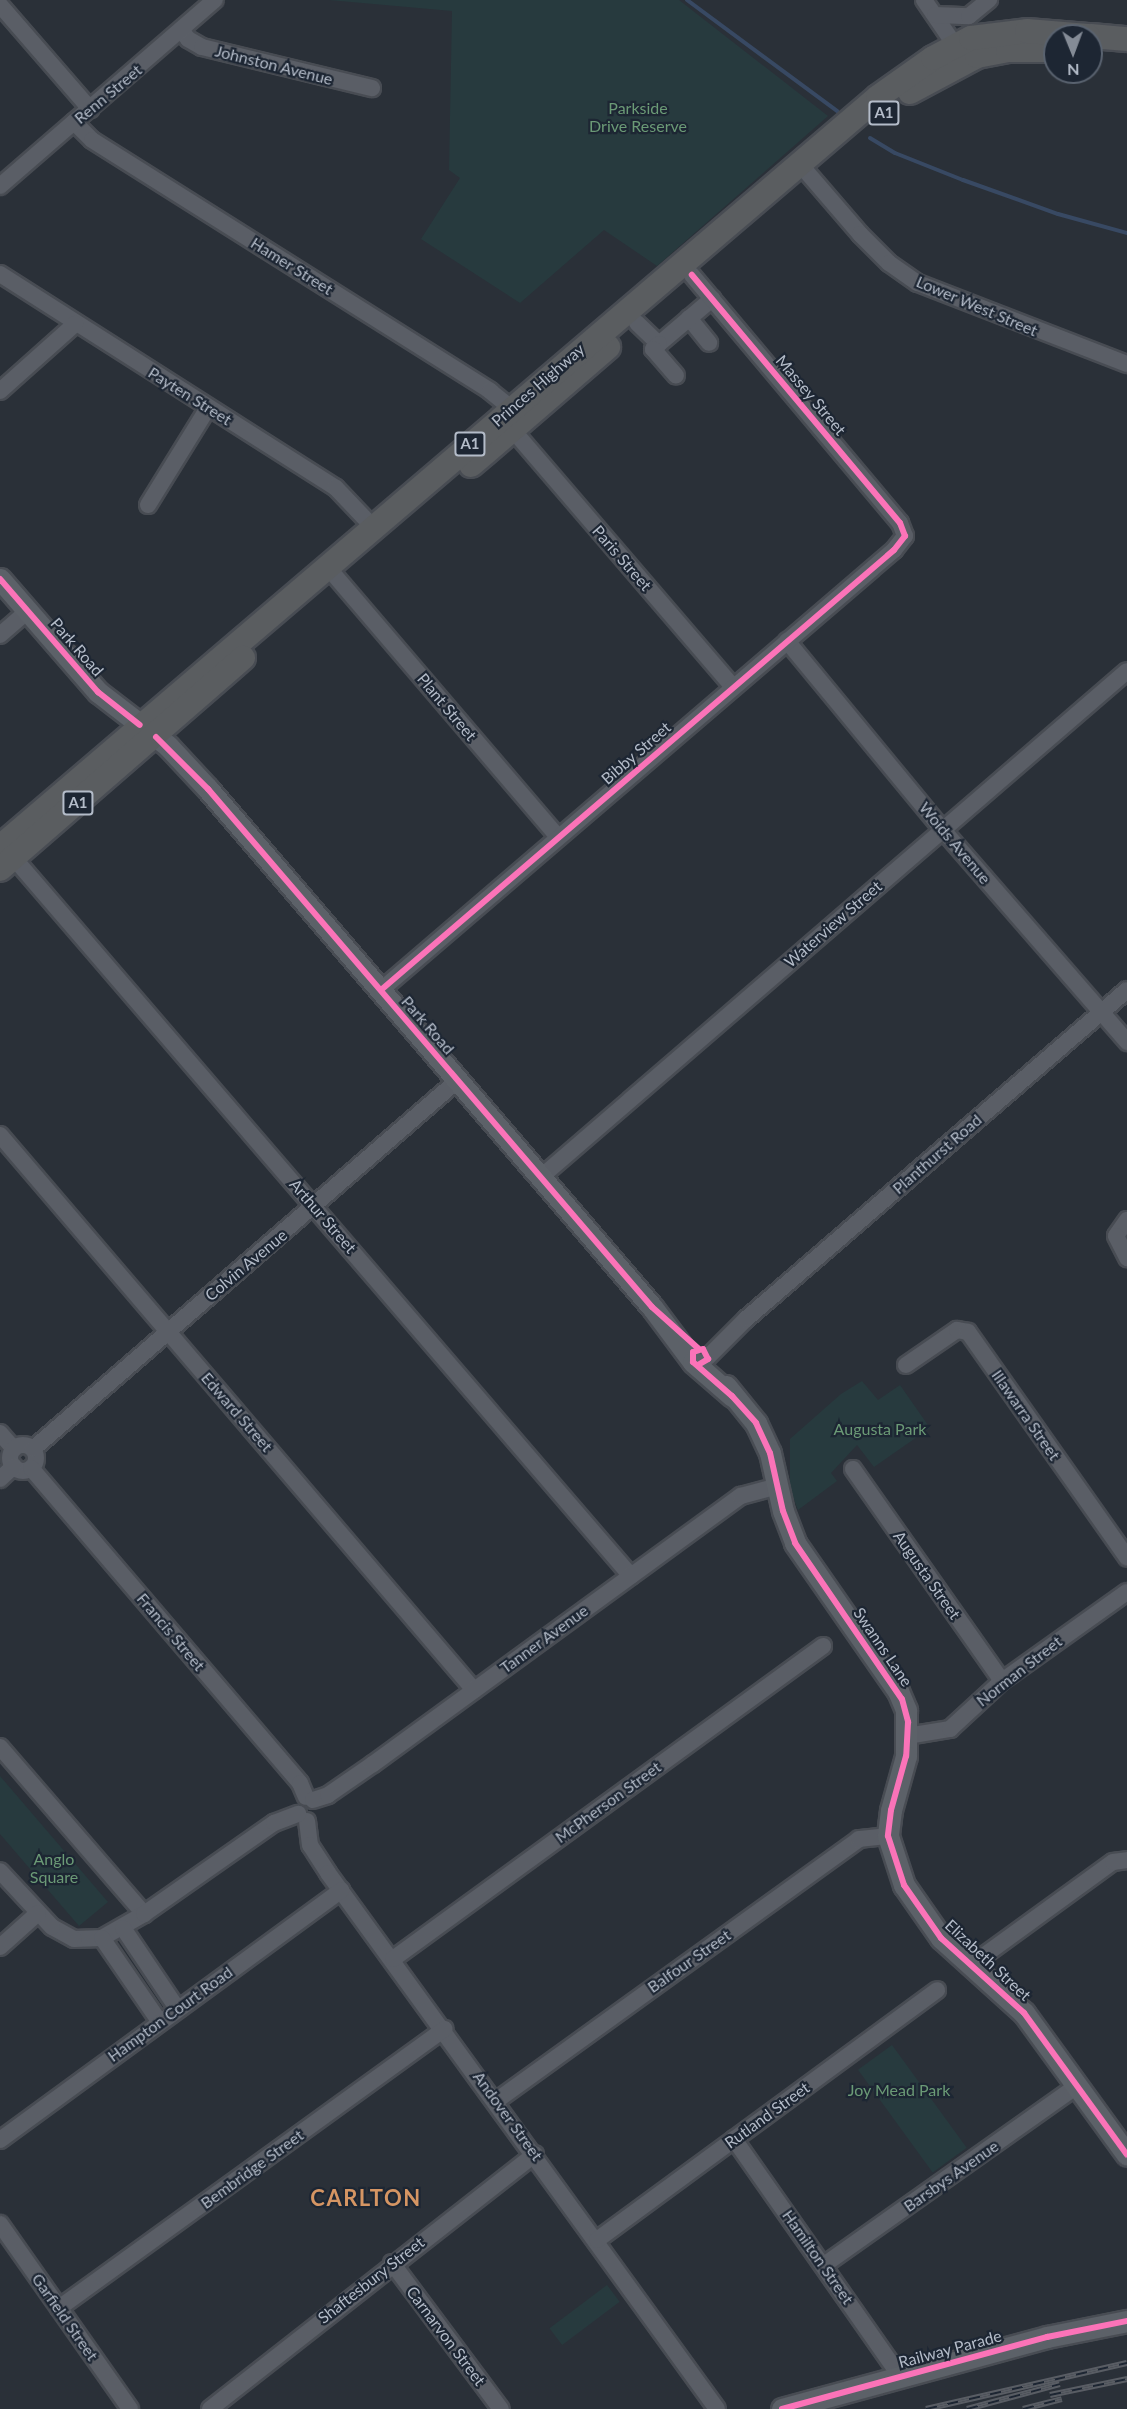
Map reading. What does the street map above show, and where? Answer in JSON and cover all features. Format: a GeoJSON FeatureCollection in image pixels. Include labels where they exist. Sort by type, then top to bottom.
{"type":"FeatureCollection","features":[{"type":"Feature","properties":{"kind":"highway","name":"Princes Highway"},"geometry":{"type":"LineString","coordinates":[[4,858],[373,527],[636,323],[692,275],[878,97],[960,52],[1006,33],[1043,34]]}},
{"type":"Feature","properties":{"kind":"highway","name":"Princes Highway"},"geometry":{"type":"LineString","coordinates":[[1103,37],[1127,39]]}},
{"type":"Feature","properties":{"kind":"highway","name":"Princes Highway"},"geometry":{"type":"LineString","coordinates":[[960,52],[1043,50]]}},
{"type":"Feature","properties":{"kind":"highway"},"geometry":{"type":"LineString","coordinates":[[1103,53],[1127,55]]}},
{"type":"Feature","properties":{"kind":"highway","name":"Princes Highway"},"geometry":{"type":"LineString","coordinates":[[148,731],[336,577],[511,419],[804,168]]}},
{"type":"Feature","properties":{"kind":"main road","name":"Park Road"},"geometry":{"type":"LineString","coordinates":[[0,579],[98,692],[148,731],[208,789],[652,1307],[701,1356],[762,1435],[778,1486]]}},
{"type":"Feature","properties":{"kind":"main road","name":"Swanns Lane"},"geometry":{"type":"LineString","coordinates":[[778,1486],[795,1543],[902,1699],[907,1736],[888,1836]]}},
{"type":"Feature","properties":{"kind":"main road","name":"Elizabeth Street"},"geometry":{"type":"LineString","coordinates":[[888,1836],[904,1885],[941,1938],[1013,2000],[1127,2155]]}},
{"type":"Feature","properties":{"kind":"main road","name":"Railway Parade"},"geometry":{"type":"LineString","coordinates":[[782,2409],[1047,2337],[1127,2321]]}},
{"type":"Feature","properties":{"kind":"street","name":"Renn Street"},"geometry":{"type":"LineString","coordinates":[[0,186],[182,31],[215,0]]}},
{"type":"Feature","properties":{"kind":"street"},"geometry":{"type":"LineString","coordinates":[[924,0],[960,52]]}},
{"type":"Feature","properties":{"kind":"street"},"geometry":{"type":"LineString","coordinates":[[935,15],[969,16],[990,0]]}},
{"type":"Feature","properties":{"kind":"street"},"geometry":{"type":"LineString","coordinates":[[0,5],[90,109]]}},
{"type":"Feature","properties":{"kind":"street","name":"Johnston Avenue"},"geometry":{"type":"LineString","coordinates":[[182,31],[188,39],[202,47],[372,88]]}},
{"type":"Feature","properties":{"kind":"street","name":"Hamer Street"},"geometry":{"type":"LineString","coordinates":[[74,122],[92,140],[490,391],[511,419]]}},
{"type":"Feature","properties":{"kind":"street","name":"Lower West Street"},"geometry":{"type":"LineString","coordinates":[[804,168],[860,234],[889,263],[918,283],[1127,364]]}},
{"type":"Feature","properties":{"kind":"street","name":"Payten Street"},"geometry":{"type":"LineString","coordinates":[[0,274],[75,324],[336,488],[373,527]]}},
{"type":"Feature","properties":{"kind":"street","name":"Massey Street"},"geometry":{"type":"LineString","coordinates":[[692,275],[905,534]]}},
{"type":"Feature","properties":{"kind":"street"},"geometry":{"type":"LineString","coordinates":[[676,375],[652,349],[712,299]]}},
{"type":"Feature","properties":{"kind":"street"},"geometry":{"type":"LineString","coordinates":[[689,318],[709,343]]}},
{"type":"Feature","properties":{"kind":"street"},"geometry":{"type":"LineString","coordinates":[[636,323],[658,344]]}},
{"type":"Feature","properties":{"kind":"street"},"geometry":{"type":"LineString","coordinates":[[0,392],[75,324]]}},
{"type":"Feature","properties":{"kind":"street"},"geometry":{"type":"LineString","coordinates":[[148,505],[208,408]]}},
{"type":"Feature","properties":{"kind":"street","name":"Paris Street"},"geometry":{"type":"LineString","coordinates":[[511,419],[733,687]]}},
{"type":"Feature","properties":{"kind":"street","name":"Bibby Street"},"geometry":{"type":"LineString","coordinates":[[381,990],[894,550],[905,534]]}},
{"type":"Feature","properties":{"kind":"street","name":"Plant Street"},"geometry":{"type":"LineString","coordinates":[[336,577],[558,837]]}},
{"type":"Feature","properties":{"kind":"street"},"geometry":{"type":"LineString","coordinates":[[0,635],[28,611]]}},
{"type":"Feature","properties":{"kind":"street","name":"Woids Avenue"},"geometry":{"type":"LineString","coordinates":[[787,641],[943,830],[1127,1042]]}},
{"type":"Feature","properties":{"kind":"street","name":"Waterview Street"},"geometry":{"type":"LineString","coordinates":[[541,1178],[1127,671]]}},
{"type":"Feature","properties":{"kind":"street","name":"Arthur Street"},"geometry":{"type":"LineString","coordinates":[[4,858],[314,1206],[631,1576]]}},
{"type":"Feature","properties":{"kind":"street","name":"Planthurst Road"},"geometry":{"type":"LineString","coordinates":[[701,1356],[1127,990]]}},
{"type":"Feature","properties":{"kind":"street","name":"Colvin Avenue"},"geometry":{"type":"LineString","coordinates":[[33,1449],[458,1080]]}},
{"type":"Feature","properties":{"kind":"street","name":"Edward Street"},"geometry":{"type":"LineString","coordinates":[[0,1135],[474,1690]]}},
{"type":"Feature","properties":{"kind":"street"},"geometry":{"type":"LineString","coordinates":[[1127,1220],[1116,1236],[1127,1258]]}},
{"type":"Feature","properties":{"kind":"street","name":"Illawarra Street"},"geometry":{"type":"LineString","coordinates":[[906,1365],[957,1330],[968,1332],[1127,1557]]}},
{"type":"Feature","properties":{"kind":"street"},"geometry":{"type":"LineString","coordinates":[[0,1432],[14,1449]]}},
{"type":"Feature","properties":{"kind":"street"},"geometry":{"type":"LineString","coordinates":[[0,1479],[36,1461],[33,1449],[22,1445],[14,1449],[11,1460],[22,1467]]}},
{"type":"Feature","properties":{"kind":"street","name":"Francis Street"},"geometry":{"type":"LineString","coordinates":[[22,1467],[300,1783],[309,1799]]}},
{"type":"Feature","properties":{"kind":"street","name":"Augusta Street"},"geometry":{"type":"LineString","coordinates":[[853,1469],[1002,1681]]}},
{"type":"Feature","properties":{"kind":"street","name":"Tanner Avenue"},"geometry":{"type":"LineString","coordinates":[[309,1799],[328,1795],[373,1764],[741,1496],[778,1486]]}},
{"type":"Feature","properties":{"kind":"street","name":"Norman Street"},"geometry":{"type":"LineString","coordinates":[[907,1736],[950,1729],[1002,1681],[1127,1592]]}},
{"type":"Feature","properties":{"kind":"street","name":"McPherson Street"},"geometry":{"type":"LineString","coordinates":[[393,1959],[823,1646]]}},
{"type":"Feature","properties":{"kind":"street"},"geometry":{"type":"LineString","coordinates":[[0,1747],[144,1914]]}},
{"type":"Feature","properties":{"kind":"street"},"geometry":{"type":"LineString","coordinates":[[0,1871],[52,1927],[74,1939],[102,1938],[144,1914],[274,1823],[315,1815],[309,1799]]}},
{"type":"Feature","properties":{"kind":"street","name":"Andover Street"},"geometry":{"type":"LineString","coordinates":[[303,1818],[310,1845],[341,1890],[445,2029],[717,2409]]}},
{"type":"Feature","properties":{"kind":"street","name":"Balfour Street"},"geometry":{"type":"LineString","coordinates":[[496,2101],[859,1839],[888,1836]]}},
{"type":"Feature","properties":{"kind":"street"},"geometry":{"type":"LineString","coordinates":[[971,1965],[1113,1862],[1125,1859]]}},
{"type":"Feature","properties":{"kind":"street","name":"Hampton Court Road"},"geometry":{"type":"LineString","coordinates":[[0,2140],[159,2021],[341,1890]]}},
{"type":"Feature","properties":{"kind":"street"},"geometry":{"type":"LineString","coordinates":[[0,1947],[38,1913]]}},
{"type":"Feature","properties":{"kind":"street"},"geometry":{"type":"LineString","coordinates":[[123,1928],[177,2008]]}},
{"type":"Feature","properties":{"kind":"street"},"geometry":{"type":"LineString","coordinates":[[102,1938],[159,2021]]}},
{"type":"Feature","properties":{"kind":"street","name":"Rutland Street"},"geometry":{"type":"LineString","coordinates":[[597,2240],[937,1990]]}},
{"type":"Feature","properties":{"kind":"street","name":"Bembridge Street"},"geometry":{"type":"LineString","coordinates":[[59,2308],[445,2029]]}},
{"type":"Feature","properties":{"kind":"street","name":"Barsbys Avenue"},"geometry":{"type":"LineString","coordinates":[[824,2265],[1077,2086]]}},
{"type":"Feature","properties":{"kind":"street","name":"Hamilton Street"},"geometry":{"type":"LineString","coordinates":[[734,2139],[900,2376]]}},
{"type":"Feature","properties":{"kind":"street","name":"Shaftesbury Street"},"geometry":{"type":"LineString","coordinates":[[210,2409],[392,2263],[535,2154]]}},
{"type":"Feature","properties":{"kind":"street","name":"Garfield Street"},"geometry":{"type":"LineString","coordinates":[[0,2224],[130,2409]]}},
{"type":"Feature","properties":{"kind":"street","name":"Carnarvon Street"},"geometry":{"type":"LineString","coordinates":[[392,2263],[501,2409]]}},
{"type":"Feature","properties":{"kind":"green space","name":"Parkside Drive Reserve"},"geometry":{"type":"Polygon","coordinates":[[[329,0],[679,0],[828,116],[657,266],[604,230],[520,303],[421,239],[460,178],[449,170],[452,11],[329,0]]]}},
{"type":"Feature","properties":{"kind":"green space","name":"Augusta Park"},"geometry":{"type":"Polygon","coordinates":[[[862,1381],[878,1400],[900,1385],[930,1428],[874,1467],[857,1445],[831,1473],[837,1481],[798,1510],[790,1489],[790,1439],[841,1394],[862,1381]]]}},
{"type":"Feature","properties":{"kind":"green space","name":"Anglo Square"},"geometry":{"type":"Polygon","coordinates":[[[0,1776],[108,1902],[79,1926],[0,1834],[0,1776]]]}},
{"type":"Feature","properties":{"kind":"green space","name":"Joy Mead Park"},"geometry":{"type":"Polygon","coordinates":[[[892,2045],[967,2148],[933,2172],[858,2070],[892,2045]]]}},
{"type":"Feature","properties":{"kind":"green space"},"geometry":{"type":"Polygon","coordinates":[[[607,2285],[620,2302],[562,2345],[549,2328],[607,2285]]]}},
{"type":"Feature","properties":{"kind":"waterway"},"geometry":{"type":"LineString","coordinates":[[687,0],[837,111]]}},
{"type":"Feature","properties":{"kind":"waterway"},"geometry":{"type":"LineString","coordinates":[[870,138],[895,153],[963,180],[1058,214],[1127,233]]}},
{"type":"Feature","properties":{"kind":"railway"},"geometry":{"type":"LineString","coordinates":[[926,2409],[1127,2363]]}},
{"type":"Feature","properties":{"kind":"railway"},"geometry":{"type":"LineString","coordinates":[[1050,2395],[1127,2379]]}},
{"type":"Feature","properties":{"kind":"railway"},"geometry":{"type":"LineString","coordinates":[[967,2409],[1060,2384]]}},
{"type":"Feature","properties":{"kind":"railway"},"geometry":{"type":"LineString","coordinates":[[1023,2409],[1062,2399]]}},
{"type":"Feature","properties":{"kind":"cycle path"},"geometry":{"type":"LineString","coordinates":[[381,990],[894,550],[905,536],[900,523],[692,275]]}},
{"type":"Feature","properties":{"kind":"cycle path"},"geometry":{"type":"LineString","coordinates":[[0,579],[98,692],[140,725]]}},
{"type":"Feature","properties":{"kind":"cycle path"},"geometry":{"type":"LineString","coordinates":[[156,737],[208,789],[652,1307],[699,1349]]}},
{"type":"Feature","properties":{"kind":"cycle path"},"geometry":{"type":"LineString","coordinates":[[698,1365],[708,1359],[703,1349],[693,1352],[693,1362],[732,1396],[756,1423],[770,1453],[783,1511],[795,1543],[902,1699],[908,1722],[906,1756],[891,1810],[888,1836],[904,1885],[941,1938],[1024,2013],[1127,2155]]}},
{"type":"Feature","properties":{"kind":"cycle path"},"geometry":{"type":"LineString","coordinates":[[782,2409],[1047,2337],[1127,2321]]}},
{"type":"Feature","properties":{"kind":"district","name":"CARLTON"},"geometry":{"type":"Point","coordinates":[366,2198]}}]}
